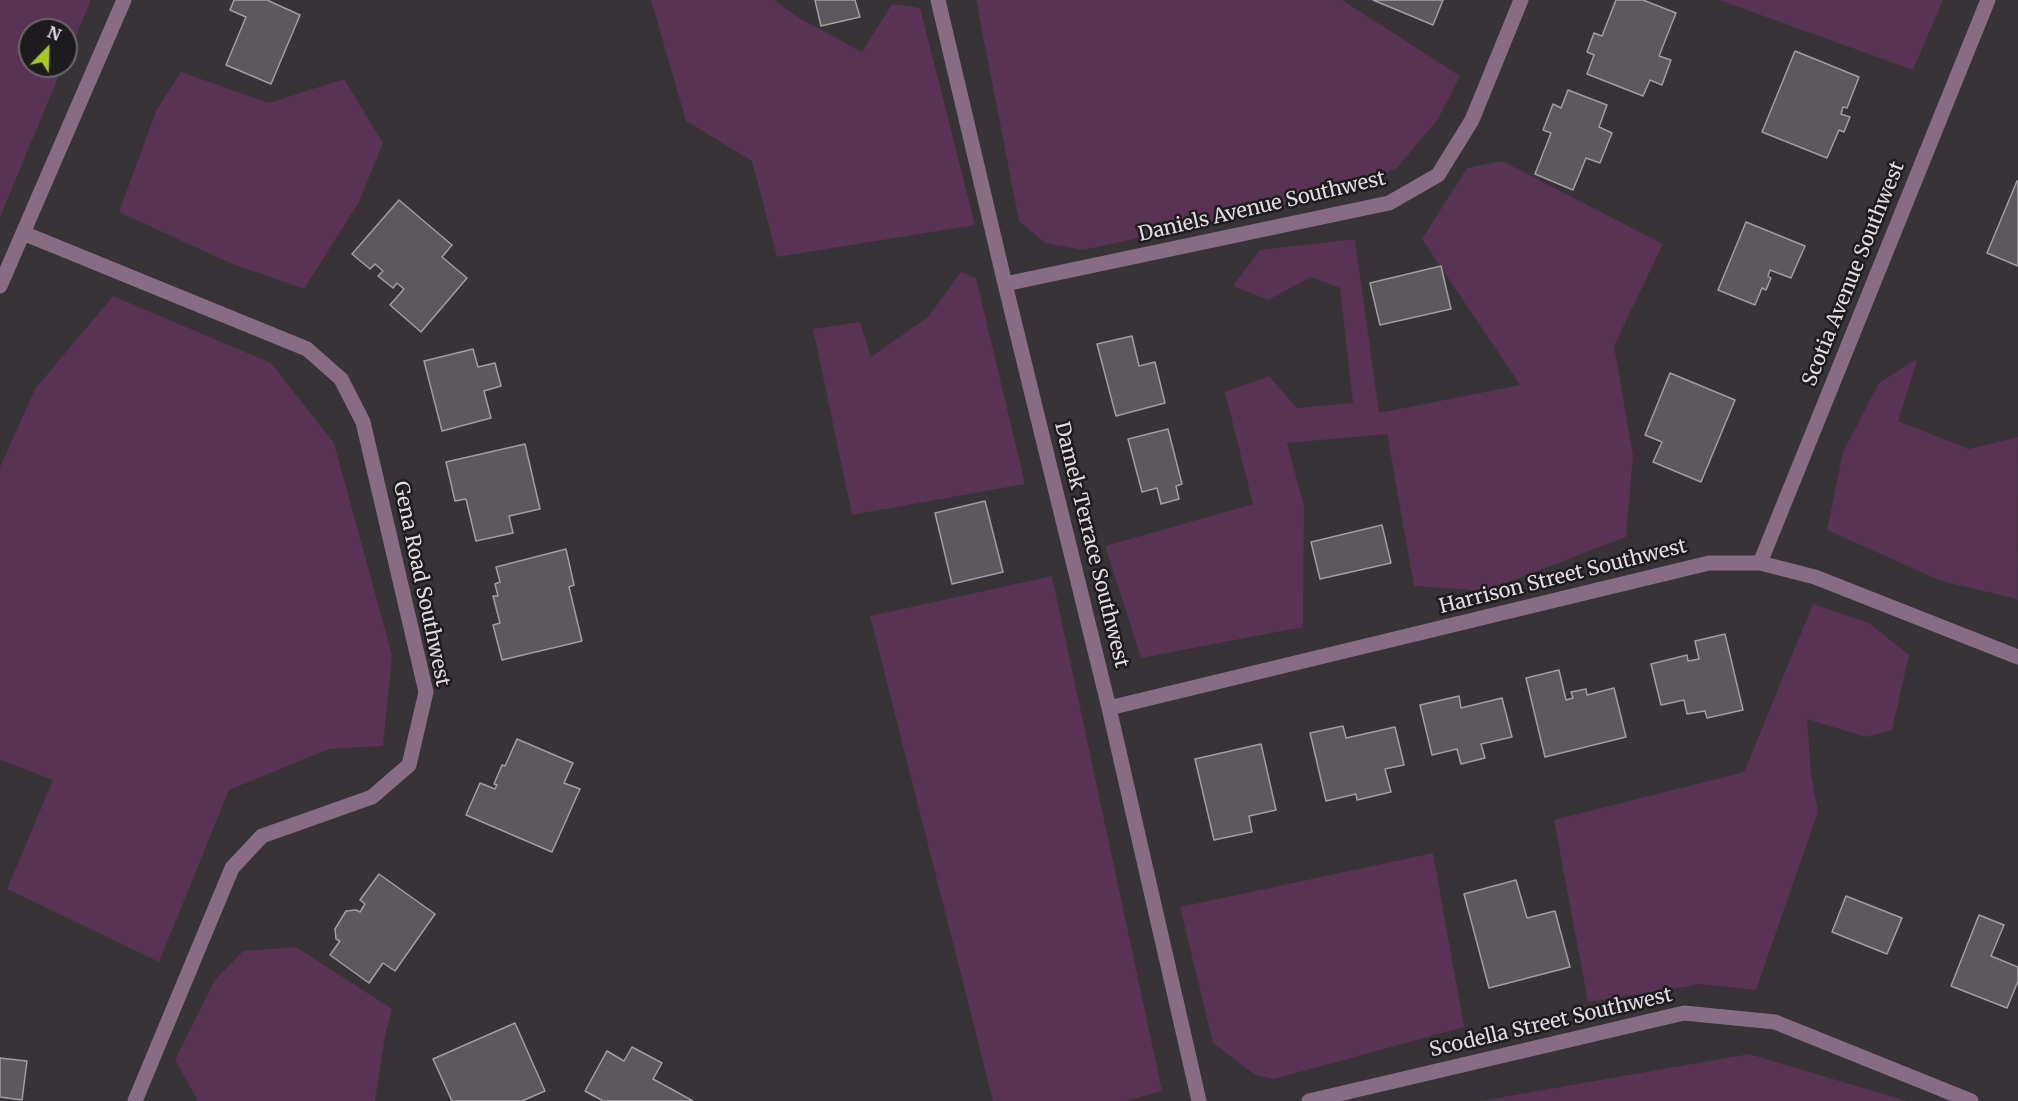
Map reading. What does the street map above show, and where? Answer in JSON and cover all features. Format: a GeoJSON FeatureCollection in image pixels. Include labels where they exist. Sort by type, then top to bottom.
{"type":"FeatureCollection","features":[{"type":"Feature","properties":{"kind":"street"},"geometry":{"type":"LineString","coordinates":[[0,286],[124,0]]}},
{"type":"Feature","properties":{"kind":"street","name":"Damek Terrace Southwest"},"geometry":{"type":"LineString","coordinates":[[939,0],[1005,284],[1109,708],[1199,1101]]}},
{"type":"Feature","properties":{"kind":"street","name":"Daniels Avenue Southwest"},"geometry":{"type":"LineString","coordinates":[[1005,284],[1389,203],[1438,175],[1472,120],[1521,0]]}},
{"type":"Feature","properties":{"kind":"street","name":"Scotia Avenue Southwest"},"geometry":{"type":"LineString","coordinates":[[1760,563],[1988,0]]}},
{"type":"Feature","properties":{"kind":"street","name":"Gena Road Southwest"},"geometry":{"type":"LineString","coordinates":[[23,233],[307,350],[341,380],[363,422],[426,692],[409,765],[372,797],[262,836],[232,868],[135,1101]]}},
{"type":"Feature","properties":{"kind":"street","name":"Harrison Street Southwest"},"geometry":{"type":"LineString","coordinates":[[1109,708],[1709,563],[1760,563],[1815,577],[2018,657]]}},
{"type":"Feature","properties":{"kind":"street","name":"Scodella Street Southwest"},"geometry":{"type":"LineString","coordinates":[[1309,1101],[1684,1013],[1775,1022],[1971,1101]]}},
{"type":"Feature","properties":{"kind":"shaded area"},"geometry":{"type":"Polygon","coordinates":[[[0,0],[91,0],[78,31],[78,18],[18,18],[18,78],[58,78],[0,217],[0,0]]]}},
{"type":"Feature","properties":{"kind":"shaded area"},"geometry":{"type":"Polygon","coordinates":[[[651,0],[774,0],[799,18],[862,52],[892,4],[920,8],[975,225],[777,257],[752,161],[686,121],[651,0]]]}},
{"type":"Feature","properties":{"kind":"shaded area"},"geometry":{"type":"Polygon","coordinates":[[[976,0],[1342,0],[1460,76],[1438,119],[1397,168],[1341,193],[1084,250],[1045,243],[1019,221],[976,0]]]}},
{"type":"Feature","properties":{"kind":"shaded area"},"geometry":{"type":"Polygon","coordinates":[[[1719,0],[1943,0],[1913,70],[1719,0]]]}},
{"type":"Feature","properties":{"kind":"shaded area"},"geometry":{"type":"Polygon","coordinates":[[[181,72],[269,103],[344,79],[383,143],[359,202],[304,289],[230,263],[119,212],[156,111],[181,72]]]}},
{"type":"Feature","properties":{"kind":"shaded area"},"geometry":{"type":"Polygon","coordinates":[[[1502,161],[1663,244],[1614,346],[1633,455],[1626,537],[1485,591],[1414,586],[1387,434],[1287,443],[1304,506],[1303,627],[1141,658],[1105,546],[1253,504],[1225,392],[1269,376],[1297,408],[1353,403],[1340,288],[1311,277],[1268,300],[1233,286],[1260,250],[1355,239],[1379,413],[1520,385],[1422,239],[1467,168],[1502,161]]]}},
{"type":"Feature","properties":{"kind":"shaded area"},"geometry":{"type":"Polygon","coordinates":[[[961,272],[976,278],[1025,484],[852,515],[813,329],[860,322],[871,357],[928,317],[961,272]]]}},
{"type":"Feature","properties":{"kind":"shaded area"},"geometry":{"type":"Polygon","coordinates":[[[113,296],[271,363],[334,443],[392,655],[383,746],[329,749],[229,790],[159,962],[7,889],[53,780],[0,760],[0,467],[35,389],[113,296]]]}},
{"type":"Feature","properties":{"kind":"shaded area"},"geometry":{"type":"Polygon","coordinates":[[[1918,358],[1898,421],[1969,449],[2018,437],[2017,599],[1941,581],[1827,530],[1843,452],[1879,383],[1918,358]]]}},
{"type":"Feature","properties":{"kind":"shaded area"},"geometry":{"type":"Polygon","coordinates":[[[1052,576],[1162,1091],[1127,1101],[993,1101],[870,616],[1052,576]]]}},
{"type":"Feature","properties":{"kind":"shaded area"},"geometry":{"type":"Polygon","coordinates":[[[1813,604],[1869,623],[1909,655],[1892,730],[1866,737],[1807,719],[1811,773],[1818,812],[1756,990],[1701,984],[1588,1002],[1554,820],[1744,772],[1813,604]]]}},
{"type":"Feature","properties":{"kind":"shaded area"},"geometry":{"type":"Polygon","coordinates":[[[1433,853],[1464,1027],[1274,1079],[1255,1075],[1213,1043],[1180,907],[1433,853]]]}},
{"type":"Feature","properties":{"kind":"shaded area"},"geometry":{"type":"Polygon","coordinates":[[[296,947],[392,1009],[385,1036],[375,1101],[198,1101],[175,1060],[215,980],[243,951],[296,947]]]}},
{"type":"Feature","properties":{"kind":"shaded area"},"geometry":{"type":"Polygon","coordinates":[[[1749,1054],[1907,1101],[1480,1101],[1749,1054]]]}},
{"type":"Feature","properties":{"kind":"building"},"geometry":{"type":"Polygon","coordinates":[[[234,0],[269,0],[300,15],[271,84],[226,65],[246,17],[230,10],[234,0]]]}},
{"type":"Feature","properties":{"kind":"building"},"geometry":{"type":"Polygon","coordinates":[[[815,0],[855,0],[860,17],[821,26],[815,0]]]}},
{"type":"Feature","properties":{"kind":"building"},"geometry":{"type":"Polygon","coordinates":[[[1373,0],[1443,0],[1433,25],[1373,0]]]}},
{"type":"Feature","properties":{"kind":"building"},"geometry":{"type":"Polygon","coordinates":[[[1616,0],[1643,0],[1676,13],[1659,56],[1671,60],[1662,85],[1650,80],[1643,96],[1587,74],[1594,55],[1587,52],[1594,33],[1602,36],[1616,0]]]}},
{"type":"Feature","properties":{"kind":"building"},"geometry":{"type":"Polygon","coordinates":[[[1795,51],[1859,77],[1847,108],[1843,107],[1841,114],[1850,117],[1844,132],[1839,130],[1827,158],[1762,132],[1795,51]]]}},
{"type":"Feature","properties":{"kind":"building"},"geometry":{"type":"Polygon","coordinates":[[[1568,90],[1607,105],[1599,127],[1612,133],[1600,163],[1586,158],[1573,190],[1535,174],[1551,133],[1543,130],[1553,104],[1561,108],[1568,90]]]}},
{"type":"Feature","properties":{"kind":"building"},"geometry":{"type":"Polygon","coordinates":[[[2018,181],[2018,266],[1987,253],[2018,181]]]}},
{"type":"Feature","properties":{"kind":"building"},"geometry":{"type":"Polygon","coordinates":[[[399,200],[452,245],[442,257],[467,278],[421,332],[390,305],[404,289],[397,283],[393,288],[378,276],[383,271],[375,264],[370,269],[352,254],[399,200]]]}},
{"type":"Feature","properties":{"kind":"building"},"geometry":{"type":"Polygon","coordinates":[[[1746,222],[1805,246],[1791,278],[1770,270],[1768,276],[1771,278],[1766,290],[1762,288],[1755,305],[1718,290],[1746,222]]]}},
{"type":"Feature","properties":{"kind":"building"},"geometry":{"type":"Polygon","coordinates":[[[1441,266],[1451,309],[1380,325],[1370,283],[1441,266]]]}},
{"type":"Feature","properties":{"kind":"building"},"geometry":{"type":"Polygon","coordinates":[[[1132,336],[1139,366],[1155,362],[1165,403],[1116,416],[1097,344],[1132,336]]]}},
{"type":"Feature","properties":{"kind":"building"},"geometry":{"type":"Polygon","coordinates":[[[473,349],[478,367],[495,363],[501,386],[484,391],[491,418],[442,431],[424,361],[473,349]]]}},
{"type":"Feature","properties":{"kind":"building"},"geometry":{"type":"Polygon","coordinates":[[[1670,373],[1735,400],[1701,482],[1653,462],[1662,442],[1645,435],[1670,373]]]}},
{"type":"Feature","properties":{"kind":"building"},"geometry":{"type":"Polygon","coordinates":[[[1168,429],[1182,484],[1176,486],[1179,499],[1161,504],[1157,488],[1142,492],[1128,439],[1168,429]]]}},
{"type":"Feature","properties":{"kind":"building"},"geometry":{"type":"Polygon","coordinates":[[[525,444],[540,509],[509,516],[513,533],[476,541],[466,499],[455,501],[446,462],[525,444]]]}},
{"type":"Feature","properties":{"kind":"building"},"geometry":{"type":"Polygon","coordinates":[[[985,501],[1003,572],[952,584],[935,513],[985,501]]]}},
{"type":"Feature","properties":{"kind":"building"},"geometry":{"type":"Polygon","coordinates":[[[1382,525],[1391,563],[1320,579],[1311,542],[1382,525]]]}},
{"type":"Feature","properties":{"kind":"building"},"geometry":{"type":"Polygon","coordinates":[[[566,549],[574,585],[569,587],[582,641],[502,660],[493,625],[500,623],[493,596],[498,596],[495,584],[500,582],[496,567],[566,549]]]}},
{"type":"Feature","properties":{"kind":"building"},"geometry":{"type":"Polygon","coordinates":[[[1725,634],[1743,710],[1707,718],[1705,711],[1687,714],[1684,700],[1661,705],[1651,664],[1687,655],[1688,661],[1699,659],[1695,641],[1725,634]]]}},
{"type":"Feature","properties":{"kind":"building"},"geometry":{"type":"Polygon","coordinates":[[[1559,670],[1566,700],[1573,698],[1571,692],[1586,689],[1587,695],[1614,688],[1626,737],[1545,757],[1526,678],[1559,670]]]}},
{"type":"Feature","properties":{"kind":"building"},"geometry":{"type":"Polygon","coordinates":[[[1459,696],[1461,708],[1502,698],[1512,737],[1481,744],[1485,758],[1461,764],[1457,749],[1432,755],[1420,705],[1459,696]]]}},
{"type":"Feature","properties":{"kind":"building"},"geometry":{"type":"Polygon","coordinates":[[[1343,726],[1346,738],[1395,727],[1404,765],[1385,769],[1391,792],[1357,800],[1356,794],[1326,801],[1310,733],[1343,726]]]}},
{"type":"Feature","properties":{"kind":"building"},"geometry":{"type":"Polygon","coordinates":[[[517,739],[573,763],[564,783],[580,789],[552,852],[466,815],[480,783],[495,789],[497,785],[494,784],[502,765],[505,766],[517,739]]]}},
{"type":"Feature","properties":{"kind":"building"},"geometry":{"type":"Polygon","coordinates":[[[1261,744],[1276,810],[1249,816],[1252,832],[1214,840],[1195,759],[1261,744]]]}},
{"type":"Feature","properties":{"kind":"building"},"geometry":{"type":"Polygon","coordinates":[[[379,874],[435,914],[395,971],[383,963],[369,983],[330,955],[340,941],[336,939],[335,929],[346,911],[360,912],[365,904],[360,900],[379,874]]]}},
{"type":"Feature","properties":{"kind":"building"},"geometry":{"type":"Polygon","coordinates":[[[1516,880],[1527,918],[1555,911],[1570,967],[1489,988],[1464,894],[1516,880]]]}},
{"type":"Feature","properties":{"kind":"building"},"geometry":{"type":"Polygon","coordinates":[[[1846,896],[1902,918],[1887,954],[1832,932],[1846,896]]]}},
{"type":"Feature","properties":{"kind":"building"},"geometry":{"type":"Polygon","coordinates":[[[1979,915],[2004,925],[1991,956],[2018,967],[2018,981],[2007,1008],[1951,986],[1979,915]]]}},
{"type":"Feature","properties":{"kind":"building"},"geometry":{"type":"Polygon","coordinates":[[[515,1023],[545,1091],[522,1101],[452,1101],[433,1059],[515,1023]]]}},
{"type":"Feature","properties":{"kind":"building"},"geometry":{"type":"Polygon","coordinates":[[[632,1047],[662,1063],[653,1079],[693,1101],[603,1101],[585,1091],[607,1051],[624,1061],[632,1047]]]}},
{"type":"Feature","properties":{"kind":"building"},"geometry":{"type":"Polygon","coordinates":[[[0,1058],[27,1061],[22,1100],[0,1097],[0,1058]]]}}]}
